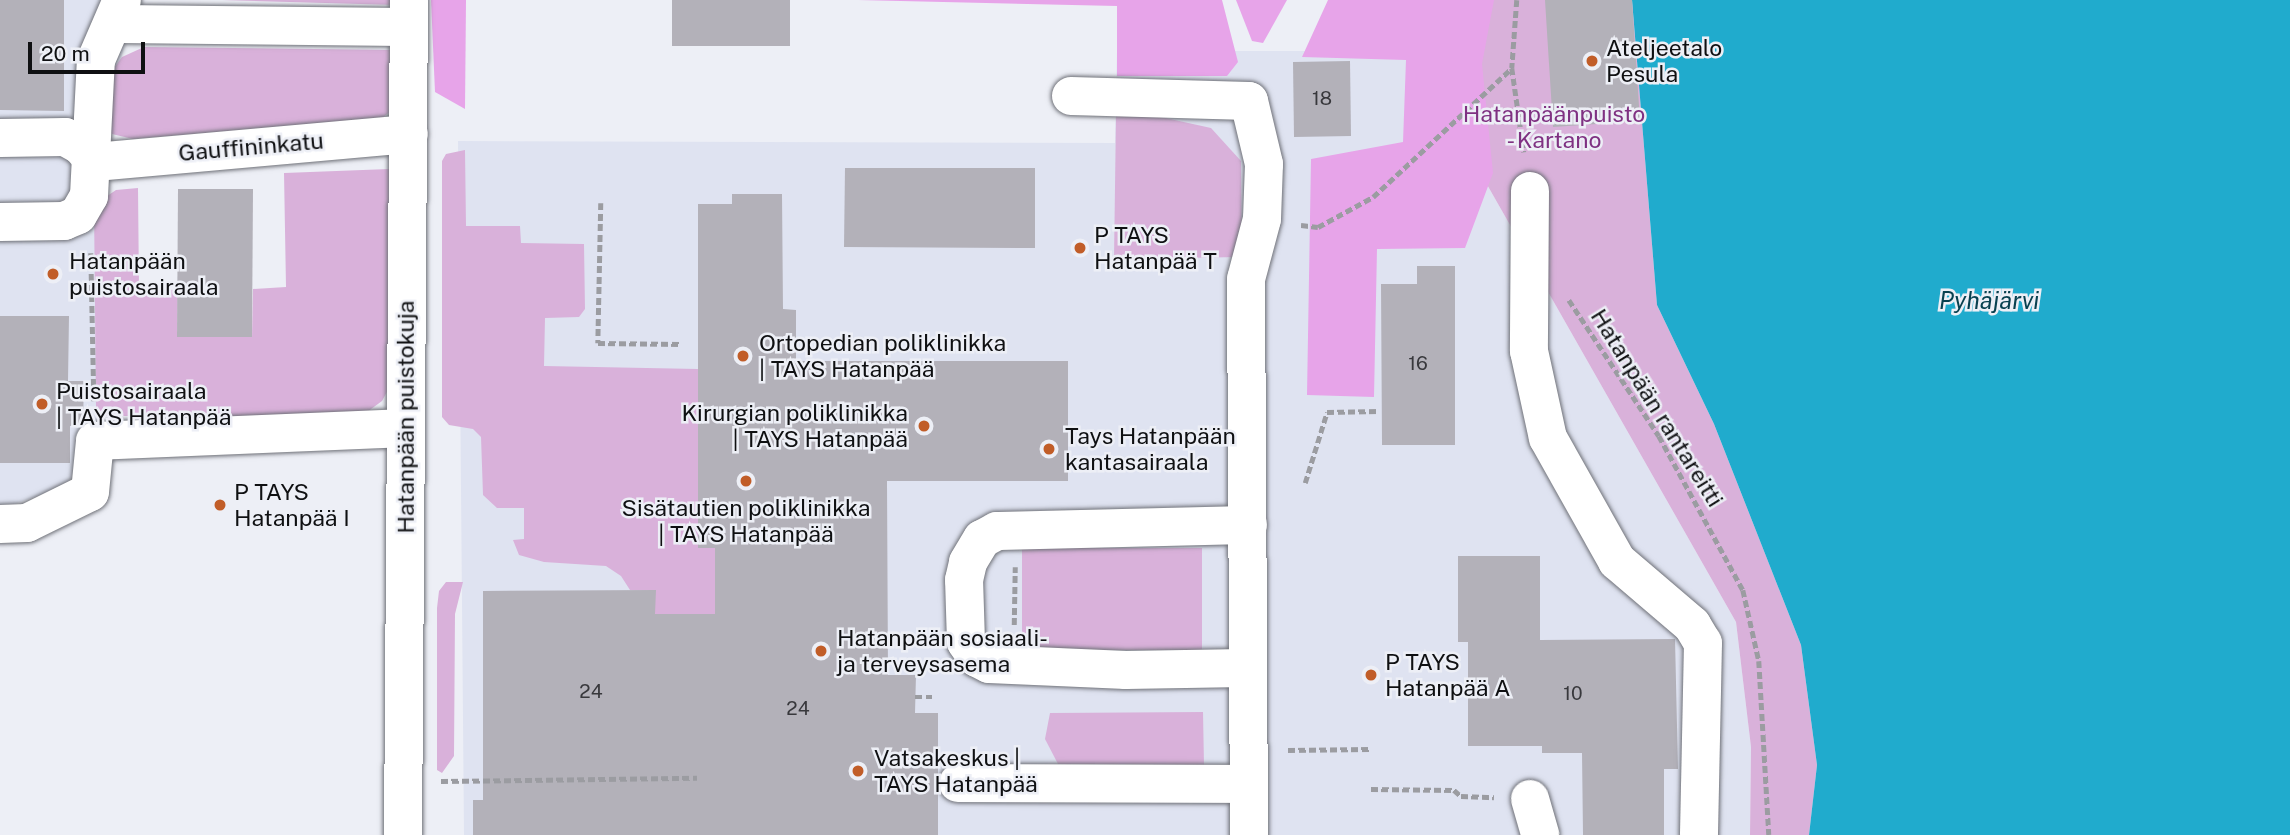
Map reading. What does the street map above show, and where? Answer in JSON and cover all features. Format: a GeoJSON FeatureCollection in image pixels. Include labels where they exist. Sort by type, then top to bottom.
{"type":"FeatureCollection","features":[{"type":"Feature","properties":{"kind":"street"},"geometry":{"type":"LineString","coordinates":[[0,222],[64,221],[78,215],[92,179],[96,60],[118,12],[409,14]]}},
{"type":"Feature","properties":{"kind":"street","name":"Hatanpään puistokuja"},"geometry":{"type":"LineString","coordinates":[[403,835],[409,14]]}},
{"type":"Feature","properties":{"kind":"street"},"geometry":{"type":"LineString","coordinates":[[1071,96],[1249,101],[1264,164],[1262,219],[1247,279],[1248,525],[1245,668],[1249,835]]}},
{"type":"Feature","properties":{"kind":"street","name":"Gauffininkatu"},"geometry":{"type":"LineString","coordinates":[[92,179],[409,134]]}},
{"type":"Feature","properties":{"kind":"street"},"geometry":{"type":"LineString","coordinates":[[0,138],[65,137],[81,146],[92,179]]}},
{"type":"Feature","properties":{"kind":"street"},"geometry":{"type":"LineString","coordinates":[[1530,191],[1529,351],[1548,438],[1617,561],[1692,625],[1703,643],[1699,835]]}},
{"type":"Feature","properties":{"kind":"street"},"geometry":{"type":"LineString","coordinates":[[0,524],[27,523],[90,492],[95,441],[406,428]]}},
{"type":"Feature","properties":{"kind":"street"},"geometry":{"type":"LineString","coordinates":[[1245,668],[1126,670],[989,664],[977,658],[966,642],[964,580],[968,562],[982,539],[997,531],[1248,525]]}},
{"type":"Feature","properties":{"kind":"street"},"geometry":{"type":"LineString","coordinates":[[958,783],[1247,767]]}},
{"type":"Feature","properties":{"kind":"street"},"geometry":{"type":"LineString","coordinates":[[1530,799],[1540,835]]}},
{"type":"Feature","properties":{"kind":"path"},"geometry":{"type":"LineString","coordinates":[[1517,0],[1512,68],[1530,191]]}},
{"type":"Feature","properties":{"kind":"path"},"geometry":{"type":"LineString","coordinates":[[1262,219],[1318,227],[1373,197],[1512,68]]}},
{"type":"Feature","properties":{"kind":"path"},"geometry":{"type":"LineString","coordinates":[[92,179],[95,441]]}},
{"type":"Feature","properties":{"kind":"path"},"geometry":{"type":"LineString","coordinates":[[601,203],[598,343],[681,344]]}},
{"type":"Feature","properties":{"kind":"path","name":"Hatanpään rantareitti"},"geometry":{"type":"LineString","coordinates":[[1563,288],[1659,436],[1742,590],[1759,661],[1769,835]]}},
{"type":"Feature","properties":{"kind":"path"},"geometry":{"type":"LineString","coordinates":[[1305,483],[1327,412],[1379,411]]}},
{"type":"Feature","properties":{"kind":"path"},"geometry":{"type":"LineString","coordinates":[[1014,637],[1015,562]]}},
{"type":"Feature","properties":{"kind":"path"},"geometry":{"type":"LineString","coordinates":[[915,697],[932,697]]}},
{"type":"Feature","properties":{"kind":"path"},"geometry":{"type":"LineString","coordinates":[[1247,767],[1370,748]]}},
{"type":"Feature","properties":{"kind":"path"},"geometry":{"type":"LineString","coordinates":[[433,781],[697,778]]}},
{"type":"Feature","properties":{"kind":"path"},"geometry":{"type":"LineString","coordinates":[[1371,789],[1454,790],[1461,796]]}},
{"type":"Feature","properties":{"kind":"shaded area","name":"Hatanpään puistosairaala"},"geometry":{"type":"Polygon","coordinates":[[[0,0],[134,0],[104,140],[107,409],[66,486],[0,509],[0,0]]]}},
{"type":"Feature","properties":{"kind":"shaded area"},"geometry":{"type":"Polygon","coordinates":[[[431,0],[466,0],[465,109],[435,92],[431,0]]]}},
{"type":"Feature","properties":{"kind":"shaded area"},"geometry":{"type":"Polygon","coordinates":[[[858,0],[1222,0],[1238,62],[1227,76],[1117,76],[1117,6],[858,0]]]}},
{"type":"Feature","properties":{"kind":"shaded area"},"geometry":{"type":"Polygon","coordinates":[[[1236,0],[1287,0],[1263,43],[1252,41],[1236,0]]]}},
{"type":"Feature","properties":{"kind":"shaded area"},"geometry":{"type":"Polygon","coordinates":[[[1328,0],[1494,0],[1482,64],[1493,173],[1465,248],[1377,249],[1374,397],[1307,395],[1311,159],[1403,142],[1406,60],[1302,57],[1328,0]]]}},
{"type":"Feature","properties":{"kind":"shaded area","name":"Tays Hatanpään kantasairaala"},"geometry":{"type":"Polygon","coordinates":[[[1117,51],[1465,51],[1469,153],[1736,622],[1751,747],[1750,835],[464,835],[458,141],[1115,143],[1117,51]]]}},
{"type":"Feature","properties":{"kind":"green space"},"geometry":{"type":"Polygon","coordinates":[[[222,0],[396,0],[396,5],[222,0]]]}},
{"type":"Feature","properties":{"kind":"green space","name":"Hatanpäänpuisto - Kartano"},"geometry":{"type":"Polygon","coordinates":[[[1455,0],[1632,0],[1657,305],[1714,424],[1801,645],[1817,765],[1809,835],[1750,835],[1751,747],[1736,622],[1469,153],[1455,0]]]}},
{"type":"Feature","properties":{"kind":"green space"},"geometry":{"type":"Polygon","coordinates":[[[144,47],[395,50],[391,111],[382,118],[133,139],[112,134],[102,119],[109,75],[122,57],[144,47]]]}},
{"type":"Feature","properties":{"kind":"green space"},"geometry":{"type":"Polygon","coordinates":[[[1116,116],[1161,117],[1211,128],[1241,161],[1242,257],[1114,259],[1116,116]]]}},
{"type":"Feature","properties":{"kind":"green space"},"geometry":{"type":"Polygon","coordinates":[[[465,150],[466,226],[520,226],[521,243],[584,244],[585,309],[579,317],[545,318],[544,366],[698,369],[698,547],[715,548],[715,614],[655,614],[655,591],[630,590],[621,576],[606,566],[544,562],[519,555],[513,540],[524,539],[524,508],[497,508],[483,495],[481,437],[473,429],[449,425],[442,417],[442,161],[446,154],[465,150]]]}},
{"type":"Feature","properties":{"kind":"green space"},"geometry":{"type":"Polygon","coordinates":[[[389,169],[388,390],[382,401],[367,412],[345,416],[107,416],[96,408],[94,205],[116,190],[138,188],[139,289],[178,290],[177,336],[252,337],[253,289],[286,287],[284,173],[389,169]]]}},
{"type":"Feature","properties":{"kind":"green space"},"geometry":{"type":"Polygon","coordinates":[[[1022,548],[1202,548],[1202,650],[1022,650],[1022,548]]]}},
{"type":"Feature","properties":{"kind":"green space"},"geometry":{"type":"Polygon","coordinates":[[[446,582],[463,582],[455,614],[454,756],[442,773],[437,770],[437,608],[439,591],[446,582]]]}},
{"type":"Feature","properties":{"kind":"green space"},"geometry":{"type":"Polygon","coordinates":[[[1203,712],[1204,765],[1058,764],[1045,739],[1050,713],[1203,712]]]}},
{"type":"Feature","properties":{"kind":"water","name":"Pyhäjärvi"},"geometry":{"type":"Polygon","coordinates":[[[1632,0],[2290,0],[2290,835],[1809,835],[1817,765],[1801,645],[1714,424],[1657,305],[1632,0]]]}},
{"type":"Feature","properties":{"kind":"building"},"geometry":{"type":"Polygon","coordinates":[[[0,0],[64,0],[64,111],[0,110],[0,0]]]}},
{"type":"Feature","properties":{"kind":"building"},"geometry":{"type":"Polygon","coordinates":[[[672,0],[790,0],[790,46],[672,46],[672,0]]]}},
{"type":"Feature","properties":{"kind":"building","name":"Ateljeetalo Pesula"},"geometry":{"type":"Polygon","coordinates":[[[1545,0],[1632,0],[1640,121],[1553,127],[1545,0]]]}},
{"type":"Feature","properties":{"kind":"building"},"geometry":{"type":"Polygon","coordinates":[[[1350,61],[1351,136],[1294,137],[1293,62],[1350,61]]]}},
{"type":"Feature","properties":{"kind":"building"},"geometry":{"type":"Polygon","coordinates":[[[845,168],[1035,168],[1035,248],[844,247],[845,168]]]}},
{"type":"Feature","properties":{"kind":"building"},"geometry":{"type":"Polygon","coordinates":[[[178,189],[253,189],[252,337],[177,337],[178,189]]]}},
{"type":"Feature","properties":{"kind":"building"},"geometry":{"type":"Polygon","coordinates":[[[732,194],[782,194],[783,309],[796,310],[796,361],[1068,361],[1068,481],[887,481],[888,675],[916,675],[915,713],[938,713],[938,835],[473,835],[473,800],[483,800],[483,591],[656,590],[655,614],[715,614],[715,548],[698,548],[698,204],[732,204],[732,194]]]}},
{"type":"Feature","properties":{"kind":"building"},"geometry":{"type":"Polygon","coordinates":[[[1417,266],[1455,266],[1455,445],[1382,445],[1381,284],[1417,284],[1417,266]]]}},
{"type":"Feature","properties":{"kind":"building","name":"Puistosairaala | TAYS Hatanpää"},"geometry":{"type":"Polygon","coordinates":[[[0,316],[69,316],[68,381],[84,381],[83,423],[70,426],[70,463],[0,463],[0,316]]]}},
{"type":"Feature","properties":{"kind":"building"},"geometry":{"type":"Polygon","coordinates":[[[1458,556],[1540,556],[1540,640],[1675,639],[1678,769],[1664,769],[1664,835],[1583,835],[1582,753],[1542,753],[1542,746],[1468,746],[1468,642],[1458,642],[1458,556]]]}},
{"type":"Feature","properties":{"kind":"place","name":"Ateljeetalo Pesula"},"geometry":{"type":"Point","coordinates":[1592,61]}},
{"type":"Feature","properties":{"kind":"place","name":"P TAYS Hatanpää T"},"geometry":{"type":"Point","coordinates":[1080,248]}},
{"type":"Feature","properties":{"kind":"place","name":"Hatanpään puistosairaala"},"geometry":{"type":"Point","coordinates":[53,274]}},
{"type":"Feature","properties":{"kind":"place","name":"Ortopedian poliklinikka | TAYS Hatanpää"},"geometry":{"type":"Point","coordinates":[743,356]}},
{"type":"Feature","properties":{"kind":"place","name":"Puistosairaala | TAYS Hatanpää"},"geometry":{"type":"Point","coordinates":[42,404]}},
{"type":"Feature","properties":{"kind":"place","name":"Kirurgian poliklinikka | TAYS Hatanpää"},"geometry":{"type":"Point","coordinates":[924,426]}},
{"type":"Feature","properties":{"kind":"place","name":"Tays Hatanpään kantasairaala"},"geometry":{"type":"Point","coordinates":[1049,449]}},
{"type":"Feature","properties":{"kind":"place","name":"Sisätautien poliklinikka | TAYS Hatanpää"},"geometry":{"type":"Point","coordinates":[746,481]}},
{"type":"Feature","properties":{"kind":"place","name":"P TAYS Hatanpää I"},"geometry":{"type":"Point","coordinates":[220,505]}},
{"type":"Feature","properties":{"kind":"place","name":"Hatanpään sosiaali- ja terveysasema"},"geometry":{"type":"Point","coordinates":[821,651]}},
{"type":"Feature","properties":{"kind":"place","name":"P TAYS Hatanpää A"},"geometry":{"type":"Point","coordinates":[1371,675]}},
{"type":"Feature","properties":{"kind":"place","name":"Vatsakeskus | TAYS Hatanpää"},"geometry":{"type":"Point","coordinates":[858,771]}}]}
